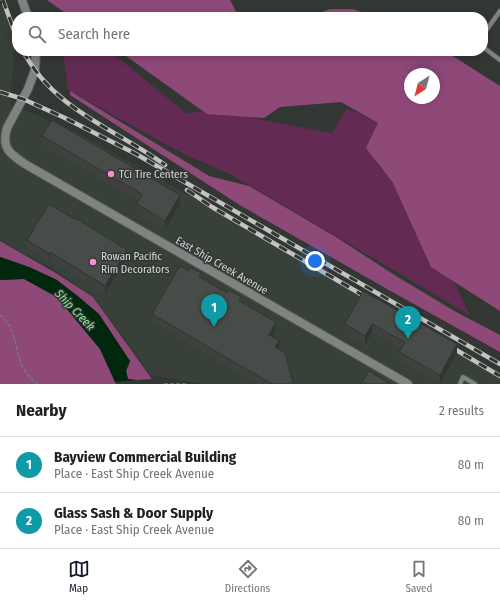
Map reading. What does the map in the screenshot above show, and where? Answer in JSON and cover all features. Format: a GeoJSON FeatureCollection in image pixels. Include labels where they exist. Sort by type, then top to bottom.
{"type":"FeatureCollection","features":[{"type":"Feature","properties":{"kind":"street"},"geometry":{"type":"LineString","coordinates":[[22,0],[26,12]]}},
{"type":"Feature","properties":{"kind":"street"},"geometry":{"type":"LineString","coordinates":[[2,142],[7,128],[28,89],[35,70],[36,56]]}},
{"type":"Feature","properties":{"kind":"street","name":"East Ship Creek Avenue"},"geometry":{"type":"LineString","coordinates":[[2,142],[12,155],[26,164],[408,384]]}},
{"type":"Feature","properties":{"kind":"lane"},"geometry":{"type":"LineString","coordinates":[[488,28],[500,11]]}},
{"type":"Feature","properties":{"kind":"lane"},"geometry":{"type":"LineString","coordinates":[[488,50],[499,57]]}},
{"type":"Feature","properties":{"kind":"lane"},"geometry":{"type":"LineString","coordinates":[[460,384],[463,377],[474,384]]}},
{"type":"Feature","properties":{"kind":"path"},"geometry":{"type":"LineString","coordinates":[[0,315],[9,324],[26,375],[38,384]]}},
{"type":"Feature","properties":{"kind":"path"},"geometry":{"type":"LineString","coordinates":[[164,384],[186,384]]}},
{"type":"Feature","properties":{"kind":"shaded area"},"geometry":{"type":"Polygon","coordinates":[[[0,0],[2,0],[12,32],[12,56],[14,56],[10,106],[35,114],[81,135],[281,247],[500,376],[500,384],[202,384],[151,375],[94,297],[56,271],[0,240],[0,0]]]}},
{"type":"Feature","properties":{"kind":"shaded area"},"geometry":{"type":"Polygon","coordinates":[[[47,0],[230,0],[236,12],[64,12],[47,0]]]}},
{"type":"Feature","properties":{"kind":"shaded area"},"geometry":{"type":"Polygon","coordinates":[[[330,9],[353,9],[361,12],[322,12],[330,9]]]}},
{"type":"Feature","properties":{"kind":"shaded area"},"geometry":{"type":"Polygon","coordinates":[[[64,56],[116,56],[187,114],[209,110],[332,133],[347,108],[378,123],[375,162],[424,220],[470,315],[230,174],[180,152],[68,90],[64,56]]]}},
{"type":"Feature","properties":{"kind":"shaded area"},"geometry":{"type":"Polygon","coordinates":[[[126,56],[453,56],[500,86],[500,311],[431,267],[393,183],[366,148],[378,123],[341,102],[280,107],[264,118],[207,114],[126,56]]]}},
{"type":"Feature","properties":{"kind":"shaded area"},"geometry":{"type":"Polygon","coordinates":[[[70,91],[209,176],[249,186],[336,237],[396,276],[456,312],[500,335],[500,352],[238,204],[70,95],[70,91]]]}},
{"type":"Feature","properties":{"kind":"shaded area"},"geometry":{"type":"Polygon","coordinates":[[[0,241],[54,272],[93,297],[152,379],[128,379],[126,371],[130,361],[123,351],[57,280],[29,267],[0,257],[0,241]]]}},
{"type":"Feature","properties":{"kind":"shaded area"},"geometry":{"type":"Polygon","coordinates":[[[24,279],[57,297],[100,349],[116,384],[0,384],[0,280],[24,279]]]}},
{"type":"Feature","properties":{"kind":"water","name":"Ship Creek"},"geometry":{"type":"Polygon","coordinates":[[[0,257],[29,267],[57,280],[99,314],[130,361],[126,371],[128,379],[136,380],[115,382],[100,349],[57,297],[24,279],[0,280],[0,257]]]}},
{"type":"Feature","properties":{"kind":"building","name":"TCi Tire Centers"},"geometry":{"type":"Polygon","coordinates":[[[52,120],[180,195],[165,221],[137,204],[142,194],[42,136],[52,120]]]}},
{"type":"Feature","properties":{"kind":"building"},"geometry":{"type":"Polygon","coordinates":[[[49,204],[127,250],[105,286],[50,252],[49,254],[27,240],[49,204]]]}},
{"type":"Feature","properties":{"kind":"building"},"geometry":{"type":"Polygon","coordinates":[[[180,266],[189,271],[191,268],[201,273],[199,277],[227,293],[229,290],[241,297],[239,301],[276,322],[269,335],[279,340],[275,347],[285,353],[293,384],[272,384],[152,314],[180,266]]]}},
{"type":"Feature","properties":{"kind":"building"},"geometry":{"type":"Polygon","coordinates":[[[363,291],[457,344],[440,375],[399,352],[405,342],[372,324],[365,336],[345,324],[363,291]]]}},
{"type":"Feature","properties":{"kind":"building"},"geometry":{"type":"Polygon","coordinates":[[[369,371],[390,384],[361,384],[369,371]]]}},
{"type":"Feature","properties":{"kind":"railway"},"geometry":{"type":"LineString","coordinates":[[3,0],[12,25]]}},
{"type":"Feature","properties":{"kind":"railway"},"geometry":{"type":"LineString","coordinates":[[26,56],[36,71],[51,88],[68,103],[86,116],[165,165]]}},
{"type":"Feature","properties":{"kind":"railway"},"geometry":{"type":"LineString","coordinates":[[0,92],[23,99],[65,118],[136,154],[500,364]]}},
{"type":"Feature","properties":{"kind":"railway"},"geometry":{"type":"LineString","coordinates":[[187,190],[212,207],[371,300]]}},
{"type":"Feature","properties":{"kind":"railway"},"geometry":{"type":"LineString","coordinates":[[448,345],[500,376]]}},
{"type":"Feature","properties":{"kind":"place","name":"TCi Tire Centers"},"geometry":{"type":"Point","coordinates":[111,174]}},
{"type":"Feature","properties":{"kind":"place","name":"Rowan Pacific Rim Decorators"},"geometry":{"type":"Point","coordinates":[93,262]}},
{"type":"Feature","properties":{"kind":"place","name":"Bayview Commercial Building"},"geometry":{"type":"Point","coordinates":[214,327]}},
{"type":"Feature","properties":{"kind":"place","name":"Glass Sash & Door Supply"},"geometry":{"type":"Point","coordinates":[408,339]}}]}
